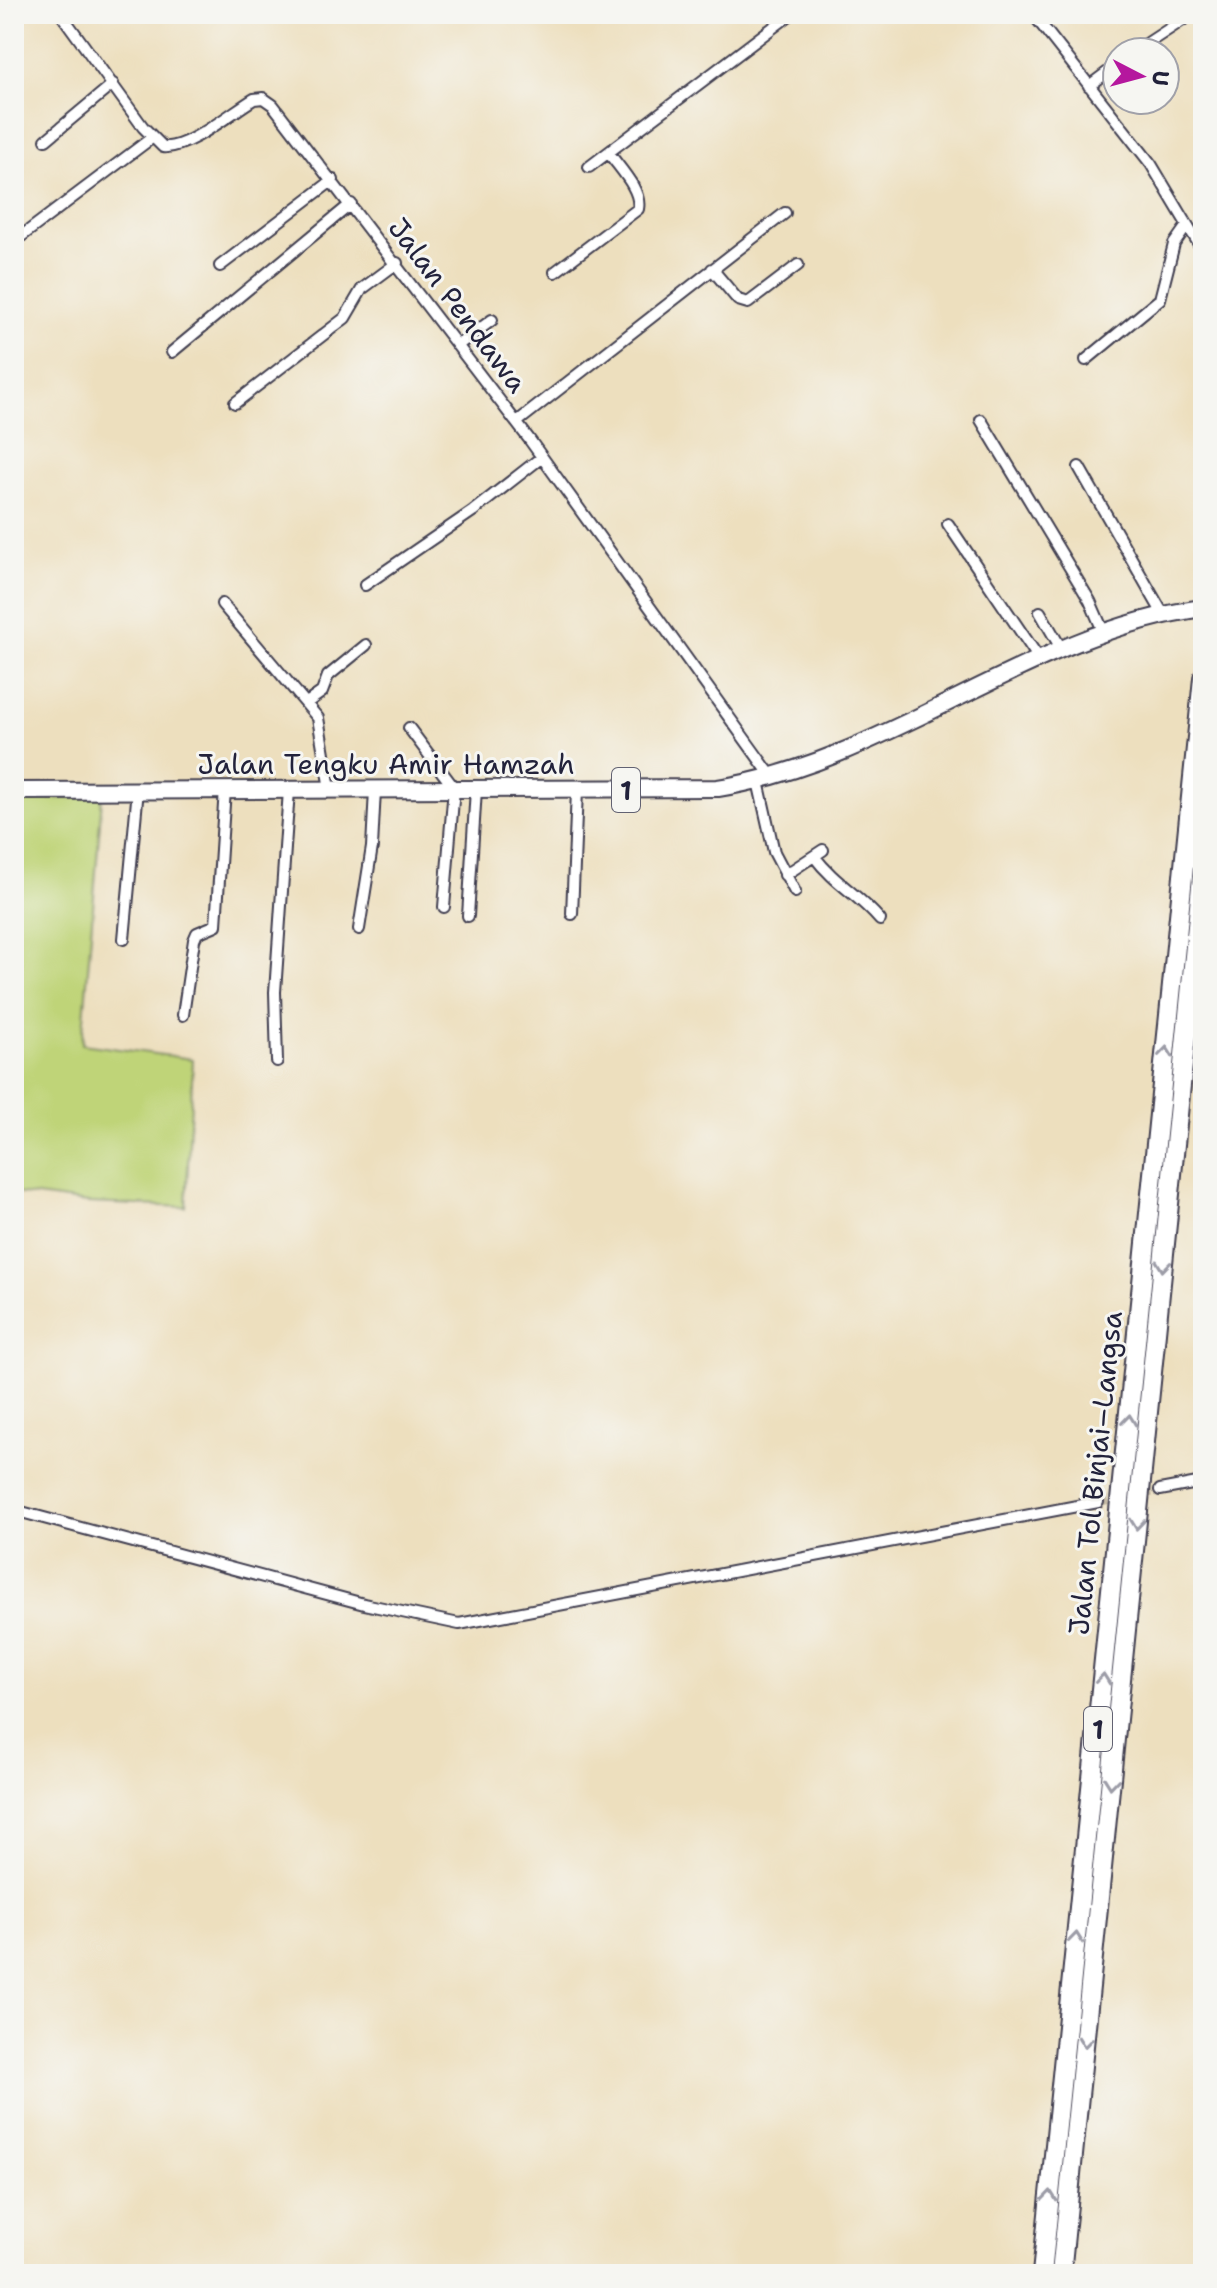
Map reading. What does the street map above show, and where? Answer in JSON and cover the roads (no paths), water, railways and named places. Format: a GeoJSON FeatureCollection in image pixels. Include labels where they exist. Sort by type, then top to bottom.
{"type":"FeatureCollection","features":[{"type":"Feature","properties":{"kind":"highway","name":"Jalan Tengku Amir Hamzah"},"geometry":{"type":"LineString","coordinates":[[14,791],[704,790],[765,779],[868,738],[1104,633],[1163,614],[1203,608]]}},
{"type":"Feature","properties":{"kind":"highway","name":"Jalan Tol Binjai–Langsa"},"geometry":{"type":"LineString","coordinates":[[1061,2274],[1167,1132],[1203,678]]}},
{"type":"Feature","properties":{"kind":"highway","name":"Jalan Tol Binjai–Langsa"},"geometry":{"type":"LineString","coordinates":[[1167,1132],[1203,867]]}},
{"type":"Feature","properties":{"kind":"highway","name":"Jalan Tol Binjai–Langsa"},"geometry":{"type":"LineString","coordinates":[[1042,2274],[1162,1186]]}},
{"type":"Feature","properties":{"kind":"street"},"geometry":{"type":"LineString","coordinates":[[15,241],[153,137],[61,14]]}},
{"type":"Feature","properties":{"kind":"street"},"geometry":{"type":"LineString","coordinates":[[589,167],[791,14]]}},
{"type":"Feature","properties":{"kind":"street"},"geometry":{"type":"LineString","coordinates":[[1033,14],[1151,164],[1203,251]]}},
{"type":"Feature","properties":{"kind":"street"},"geometry":{"type":"LineString","coordinates":[[1158,36],[1192,14]]}},
{"type":"Feature","properties":{"kind":"street"},"geometry":{"type":"LineString","coordinates":[[1089,86],[1101,77]]}},
{"type":"Feature","properties":{"kind":"street"},"geometry":{"type":"LineString","coordinates":[[46,140],[113,84]]}},
{"type":"Feature","properties":{"kind":"street","name":"Jalan Pendawa"},"geometry":{"type":"LineString","coordinates":[[153,137],[163,147],[178,145],[250,102],[263,98],[279,112],[517,422],[765,779]]}},
{"type":"Feature","properties":{"kind":"street"},"geometry":{"type":"LineString","coordinates":[[555,272],[634,216],[638,209],[640,202],[634,189],[609,153]]}},
{"type":"Feature","properties":{"kind":"street"},"geometry":{"type":"LineString","coordinates":[[220,266],[333,180]]}},
{"type":"Feature","properties":{"kind":"street"},"geometry":{"type":"LineString","coordinates":[[172,352],[351,204]]}},
{"type":"Feature","properties":{"kind":"street"},"geometry":{"type":"LineString","coordinates":[[517,422],[785,213]]}},
{"type":"Feature","properties":{"kind":"street"},"geometry":{"type":"LineString","coordinates":[[1086,360],[1160,299],[1174,244],[1186,227]]}},
{"type":"Feature","properties":{"kind":"street"},"geometry":{"type":"LineString","coordinates":[[235,403],[345,318],[362,289],[397,263]]}},
{"type":"Feature","properties":{"kind":"street"},"geometry":{"type":"LineString","coordinates":[[712,269],[738,300],[748,303],[798,265]]}},
{"type":"Feature","properties":{"kind":"street"},"geometry":{"type":"LineString","coordinates":[[458,345],[492,320]]}},
{"type":"Feature","properties":{"kind":"street"},"geometry":{"type":"LineString","coordinates":[[981,420],[1090,601],[1104,633]]}},
{"type":"Feature","properties":{"kind":"street"},"geometry":{"type":"LineString","coordinates":[[365,585],[473,511],[542,457]]}},
{"type":"Feature","properties":{"kind":"street"},"geometry":{"type":"LineString","coordinates":[[1079,467],[1163,614]]}},
{"type":"Feature","properties":{"kind":"street"},"geometry":{"type":"LineString","coordinates":[[948,524],[1040,660]]}},
{"type":"Feature","properties":{"kind":"street"},"geometry":{"type":"LineString","coordinates":[[222,604],[308,702],[321,725],[330,789]]}},
{"type":"Feature","properties":{"kind":"street"},"geometry":{"type":"LineString","coordinates":[[1040,612],[1062,650]]}},
{"type":"Feature","properties":{"kind":"street"},"geometry":{"type":"LineString","coordinates":[[308,702],[322,692],[328,676],[366,645]]}},
{"type":"Feature","properties":{"kind":"street"},"geometry":{"type":"LineString","coordinates":[[409,728],[454,788],[444,907]]}},
{"type":"Feature","properties":{"kind":"street"},"geometry":{"type":"LineString","coordinates":[[765,779],[771,841],[795,892]]}},
{"type":"Feature","properties":{"kind":"street"},"geometry":{"type":"LineString","coordinates":[[124,939],[138,789]]}},
{"type":"Feature","properties":{"kind":"street"},"geometry":{"type":"LineString","coordinates":[[183,1015],[194,940],[197,933],[216,925],[225,789]]}},
{"type":"Feature","properties":{"kind":"street"},"geometry":{"type":"LineString","coordinates":[[468,916],[476,789]]}},
{"type":"Feature","properties":{"kind":"street"},"geometry":{"type":"LineString","coordinates":[[277,1061],[275,992],[289,790]]}},
{"type":"Feature","properties":{"kind":"street"},"geometry":{"type":"LineString","coordinates":[[359,929],[372,847],[375,790]]}},
{"type":"Feature","properties":{"kind":"street"},"geometry":{"type":"LineString","coordinates":[[572,914],[577,790]]}},
{"type":"Feature","properties":{"kind":"street"},"geometry":{"type":"LineString","coordinates":[[785,875],[819,853],[831,879],[860,898],[880,920]]}},
{"type":"Feature","properties":{"kind":"street"},"geometry":{"type":"LineString","coordinates":[[1160,1490],[1203,1482]]}},
{"type":"Feature","properties":{"kind":"street"},"geometry":{"type":"LineString","coordinates":[[14,1510],[364,1604],[459,1624],[1098,1502]]}},
{"type":"Feature","properties":{"kind":"tunnel"},"geometry":{"type":"LineString","coordinates":[[1098,1502],[1160,1490]]}}]}
